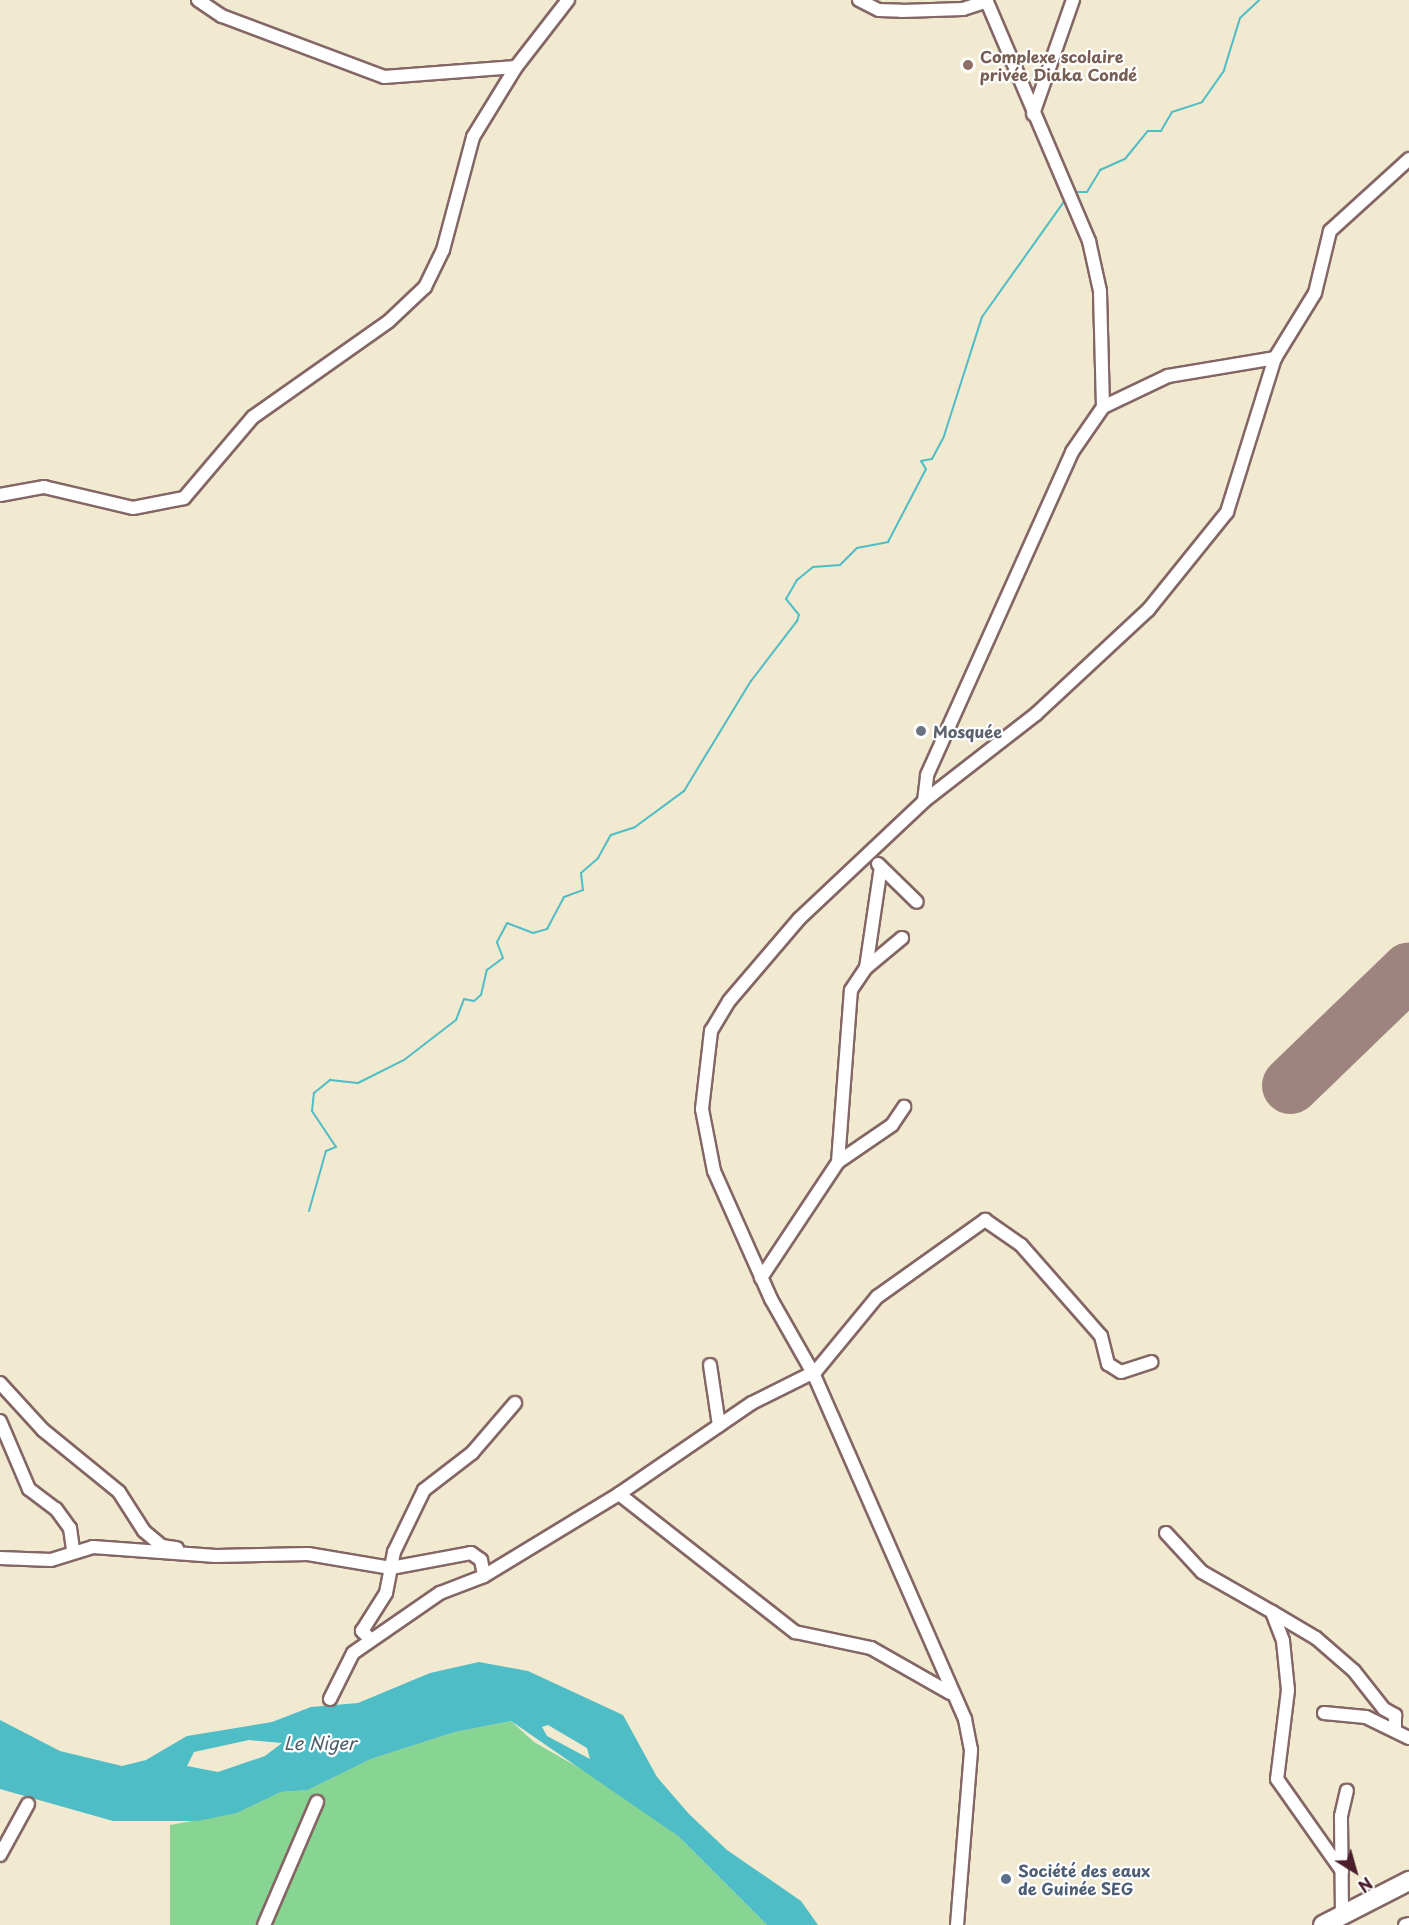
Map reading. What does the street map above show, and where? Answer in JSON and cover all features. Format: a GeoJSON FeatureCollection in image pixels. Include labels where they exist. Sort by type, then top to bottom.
{"type":"FeatureCollection","features":[{"type":"Feature","properties":{"kind":"highway"},"geometry":{"type":"LineString","coordinates":[[1323,1925],[1409,1881]]}},
{"type":"Feature","properties":{"kind":"street"},"geometry":{"type":"LineString","coordinates":[[198,0],[222,16],[384,78],[516,67]]}},
{"type":"Feature","properties":{"kind":"street"},"geometry":{"type":"LineString","coordinates":[[0,495],[44,488],[133,508],[184,498],[254,417],[389,321],[425,286],[455,221],[473,137],[516,67],[568,0]]}},
{"type":"Feature","properties":{"kind":"street"},"geometry":{"type":"LineString","coordinates":[[859,0],[879,10],[902,11],[963,9],[986,1],[1033,114],[1073,199],[1100,291],[1103,407]]}},
{"type":"Feature","properties":{"kind":"street"},"geometry":{"type":"LineString","coordinates":[[1033,114],[1073,0]]}},
{"type":"Feature","properties":{"kind":"street"},"geometry":{"type":"LineString","coordinates":[[957,1925],[971,1750],[965,1719],[950,1693],[813,1373],[761,1278],[714,1171],[706,1140],[702,1109],[711,1031],[755,966],[924,801],[1036,714],[1148,610],[1220,521],[1275,358],[1315,293],[1329,231],[1409,159]]}},
{"type":"Feature","properties":{"kind":"street"},"geometry":{"type":"LineString","coordinates":[[924,801],[927,775],[1072,452],[1103,407],[1168,376],[1275,358]]}},
{"type":"Feature","properties":{"kind":"street"},"geometry":{"type":"LineString","coordinates":[[868,855],[917,902]]}},
{"type":"Feature","properties":{"kind":"street"},"geometry":{"type":"LineString","coordinates":[[866,968],[881,867]]}},
{"type":"Feature","properties":{"kind":"street"},"geometry":{"type":"LineString","coordinates":[[838,1162],[851,990],[866,968],[902,938]]}},
{"type":"Feature","properties":{"kind":"street"},"geometry":{"type":"LineString","coordinates":[[761,1278],[838,1162],[892,1125],[904,1107]]}},
{"type":"Feature","properties":{"kind":"street"},"geometry":{"type":"LineString","coordinates":[[330,1699],[353,1653],[440,1593],[484,1576],[619,1494],[719,1425],[813,1373],[877,1297],[985,1220],[1021,1245],[1101,1336],[1108,1364],[1121,1372],[1151,1362]]}},
{"type":"Feature","properties":{"kind":"street"},"geometry":{"type":"LineString","coordinates":[[710,1365],[719,1425]]}},
{"type":"Feature","properties":{"kind":"street"},"geometry":{"type":"LineString","coordinates":[[0,1383],[43,1430],[119,1492],[144,1531],[184,1554]]}},
{"type":"Feature","properties":{"kind":"street"},"geometry":{"type":"LineString","coordinates":[[371,1640],[362,1631],[386,1593],[391,1568],[424,1490],[472,1454],[515,1404]]}},
{"type":"Feature","properties":{"kind":"street"},"geometry":{"type":"LineString","coordinates":[[0,1421],[29,1489],[56,1509],[70,1528],[73,1549]]}},
{"type":"Feature","properties":{"kind":"street"},"geometry":{"type":"LineString","coordinates":[[619,1494],[795,1632],[880,1652],[950,1693]]}},
{"type":"Feature","properties":{"kind":"street"},"geometry":{"type":"LineString","coordinates":[[1166,1533],[1202,1572],[1316,1638],[1354,1671],[1384,1709],[1395,1715],[1395,1728]]}},
{"type":"Feature","properties":{"kind":"street"},"geometry":{"type":"LineString","coordinates":[[0,1558],[51,1560],[73,1549],[184,1554],[308,1554],[391,1568],[471,1553],[481,1560],[484,1576]]}},
{"type":"Feature","properties":{"kind":"street"},"geometry":{"type":"LineString","coordinates":[[1272,1612],[1283,1641],[1288,1690],[1277,1779],[1342,1871]]}},
{"type":"Feature","properties":{"kind":"street"},"geometry":{"type":"LineString","coordinates":[[1324,1713],[1366,1717],[1395,1728],[1409,1738]]}},
{"type":"Feature","properties":{"kind":"street"},"geometry":{"type":"LineString","coordinates":[[1342,1915],[1347,1791]]}},
{"type":"Feature","properties":{"kind":"street"},"geometry":{"type":"LineString","coordinates":[[264,1925],[317,1802]]}},
{"type":"Feature","properties":{"kind":"street"},"geometry":{"type":"LineString","coordinates":[[0,1855],[28,1803]]}},
{"type":"Feature","properties":{"kind":"green space"},"geometry":{"type":"Polygon","coordinates":[[[511,1721],[534,1742],[602,1781],[678,1836],[767,1925],[170,1925],[170,1825],[237,1813],[281,1792],[308,1790],[371,1759],[455,1732],[511,1721]]]}},
{"type":"Feature","properties":{"kind":"water","name":"Le Niger"},"geometry":{"type":"Polygon","coordinates":[[[479,1662],[528,1671],[623,1715],[657,1777],[689,1814],[727,1850],[801,1901],[818,1925],[767,1925],[678,1836],[511,1721],[455,1732],[371,1759],[308,1790],[281,1792],[237,1813],[197,1821],[113,1821],[0,1789],[0,1720],[60,1751],[122,1766],[146,1760],[187,1736],[272,1722],[311,1707],[358,1703],[430,1673],[479,1662]],[[548,1725],[542,1727],[547,1736],[590,1759],[587,1748],[548,1725]],[[249,1740],[194,1752],[187,1766],[218,1772],[265,1756],[282,1743],[249,1740]]]}},
{"type":"Feature","properties":{"kind":"waterway"},"geometry":{"type":"LineString","coordinates":[[1073,192],[1087,192],[1100,170],[1125,159],[1148,131],[1161,131],[1172,112],[1202,102],[1224,70],[1240,18],[1259,0]]}},
{"type":"Feature","properties":{"kind":"waterway"},"geometry":{"type":"LineString","coordinates":[[309,1211],[326,1151],[336,1147],[312,1111],[314,1093],[330,1080],[358,1083],[404,1060],[456,1020],[464,999],[474,1001],[481,995],[487,970],[503,958],[497,942],[507,923],[533,933],[547,929],[564,897],[583,890],[581,873],[598,858],[611,835],[635,827],[684,791],[751,681],[797,621],[799,615],[786,599],[797,580],[813,567],[840,565],[857,548],[888,542],[926,469],[921,461],[932,459],[944,436],[982,317],[1065,200]]}},
{"type":"Feature","properties":{"kind":"runway"},"geometry":{"type":"LineString","coordinates":[[1290,1085],[1409,970]]}},
{"type":"Feature","properties":{"kind":"place","name":"Complexe scolaire privée Diaka Condé"},"geometry":{"type":"Point","coordinates":[968,65]}},
{"type":"Feature","properties":{"kind":"place","name":"Mosquée"},"geometry":{"type":"Point","coordinates":[921,731]}},
{"type":"Feature","properties":{"kind":"place","name":"Société des eaux de Guinée SEG"},"geometry":{"type":"Point","coordinates":[1006,1879]}}]}
